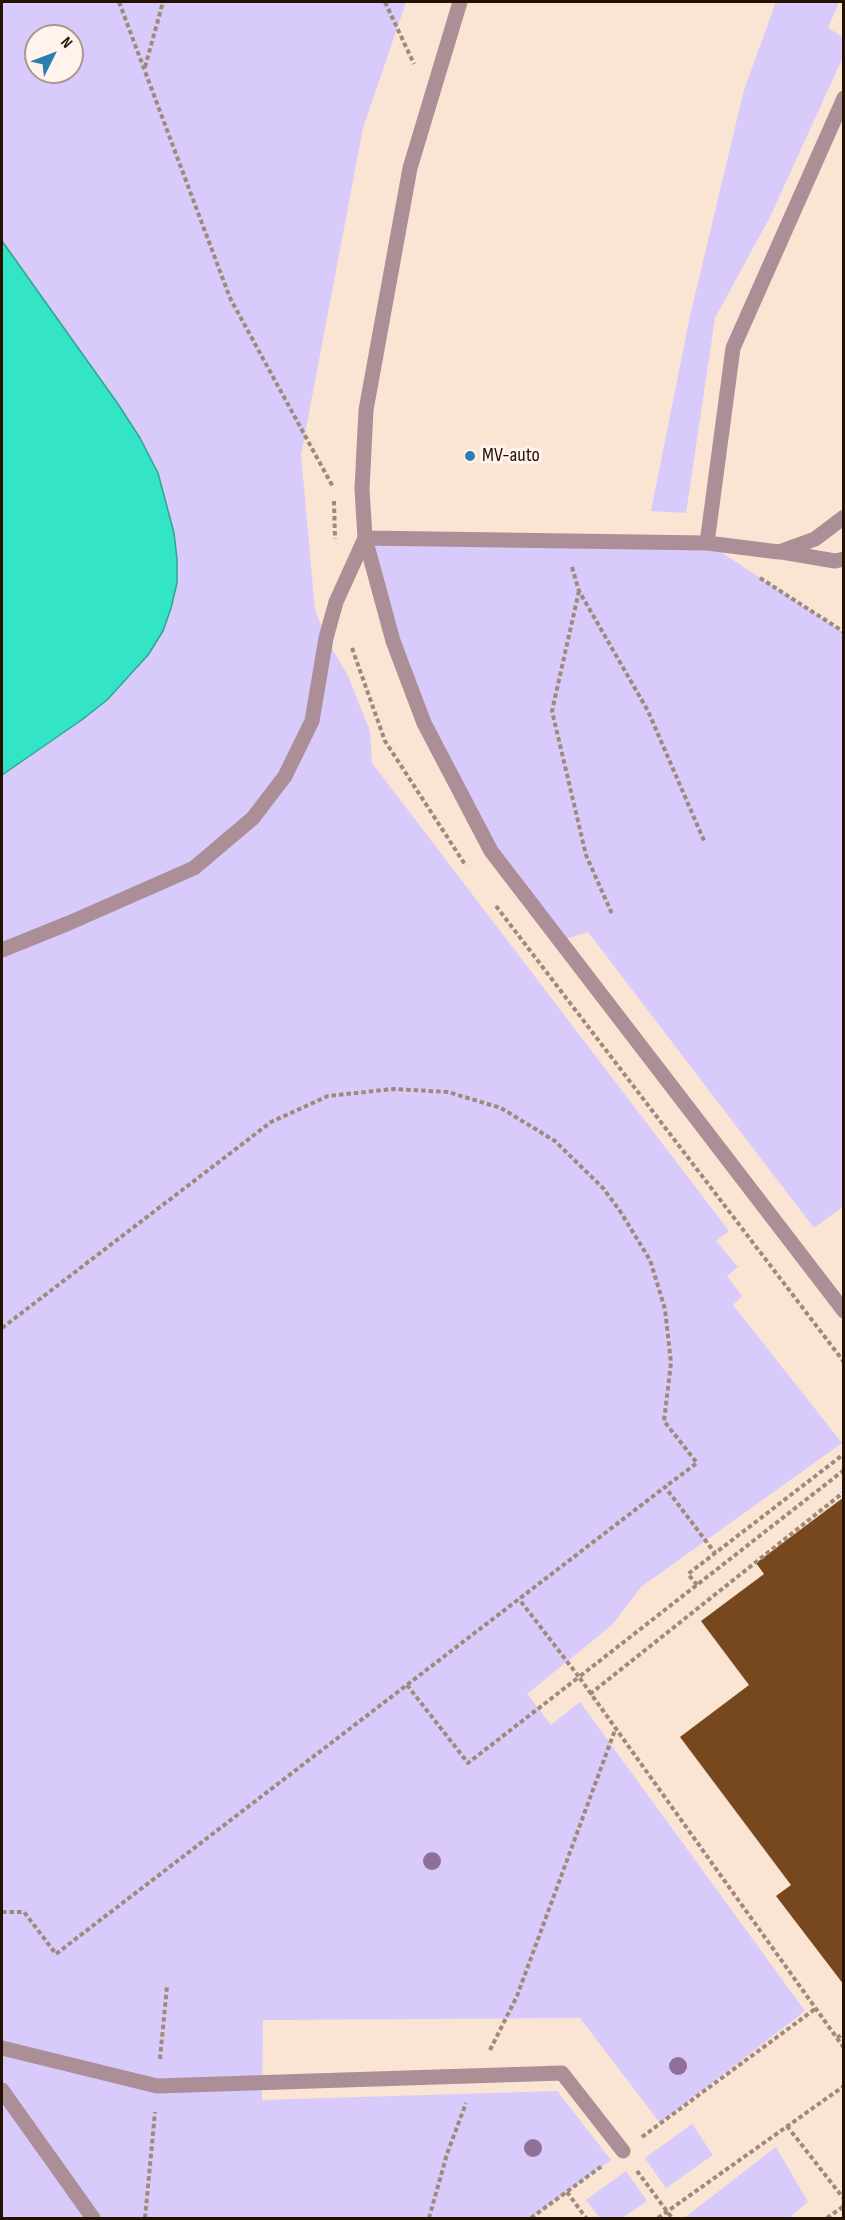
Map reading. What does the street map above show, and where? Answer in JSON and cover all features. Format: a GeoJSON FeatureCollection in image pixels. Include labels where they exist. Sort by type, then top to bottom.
{"type":"FeatureCollection","features":[{"type":"Feature","properties":{"kind":"lane"},"geometry":{"type":"LineString","coordinates":[[460,2],[410,168],[366,410],[362,489],[365,537],[393,641],[424,723],[491,851],[843,1311]]}},
{"type":"Feature","properties":{"kind":"lane"},"geometry":{"type":"LineString","coordinates":[[707,543],[733,348],[843,98]]}},
{"type":"Feature","properties":{"kind":"lane"},"geometry":{"type":"LineString","coordinates":[[779,552],[815,539],[843,517]]}},
{"type":"Feature","properties":{"kind":"lane"},"geometry":{"type":"LineString","coordinates":[[365,537],[707,543],[835,561],[843,559]]}},
{"type":"Feature","properties":{"kind":"lane"},"geometry":{"type":"LineString","coordinates":[[2,950],[194,868],[253,818],[285,776],[312,721],[326,638],[336,602],[365,537]]}},
{"type":"Feature","properties":{"kind":"lane"},"geometry":{"type":"LineString","coordinates":[[2,2049],[158,2086],[562,2073],[623,2151]]}},
{"type":"Feature","properties":{"kind":"lane"},"geometry":{"type":"LineString","coordinates":[[2,2090],[93,2218]]}},
{"type":"Feature","properties":{"kind":"path"},"geometry":{"type":"LineString","coordinates":[[120,2],[230,298],[333,487]]}},
{"type":"Feature","properties":{"kind":"path"},"geometry":{"type":"LineString","coordinates":[[144,69],[163,2]]}},
{"type":"Feature","properties":{"kind":"path"},"geometry":{"type":"LineString","coordinates":[[385,2],[415,67],[418,56]]}},
{"type":"Feature","properties":{"kind":"path"},"geometry":{"type":"LineString","coordinates":[[335,476],[333,487],[335,544]]}},
{"type":"Feature","properties":{"kind":"path"},"geometry":{"type":"LineString","coordinates":[[564,541],[579,591],[648,711],[705,843]]}},
{"type":"Feature","properties":{"kind":"path"},"geometry":{"type":"LineString","coordinates":[[756,575],[843,632]]}},
{"type":"Feature","properties":{"kind":"path"},"geometry":{"type":"LineString","coordinates":[[579,591],[552,711],[586,855],[612,914]]}},
{"type":"Feature","properties":{"kind":"path"},"geometry":{"type":"LineString","coordinates":[[351,645],[385,741],[473,875]]}},
{"type":"Feature","properties":{"kind":"path"},"geometry":{"type":"LineString","coordinates":[[495,904],[843,1362]]}},
{"type":"Feature","properties":{"kind":"path"},"geometry":{"type":"LineString","coordinates":[[2,1328],[271,1122],[328,1096],[393,1089],[448,1092],[501,1108],[555,1141],[603,1188],[620,1211],[650,1260],[664,1308],[671,1363],[664,1421],[697,1463],[56,1954],[24,1912],[2,1912]]}},
{"type":"Feature","properties":{"kind":"path"},"geometry":{"type":"LineString","coordinates":[[697,1585],[688,1574],[843,1454]]}},
{"type":"Feature","properties":{"kind":"path"},"geometry":{"type":"LineString","coordinates":[[407,1685],[468,1763],[843,1470]]}},
{"type":"Feature","properties":{"kind":"path"},"geometry":{"type":"LineString","coordinates":[[665,1487],[715,1553]]}},
{"type":"Feature","properties":{"kind":"path"},"geometry":{"type":"LineString","coordinates":[[590,1694],[843,1492]]}},
{"type":"Feature","properties":{"kind":"path"},"geometry":{"type":"LineString","coordinates":[[519,1599],[579,1677],[843,2048]]}},
{"type":"Feature","properties":{"kind":"path"},"geometry":{"type":"LineString","coordinates":[[429,2218],[447,2154],[476,2076],[517,1996],[615,1730]]}},
{"type":"Feature","properties":{"kind":"path"},"geometry":{"type":"LineString","coordinates":[[710,2086],[815,2009]]}},
{"type":"Feature","properties":{"kind":"path"},"geometry":{"type":"LineString","coordinates":[[837,2038],[843,2033]]}},
{"type":"Feature","properties":{"kind":"path"},"geometry":{"type":"LineString","coordinates":[[658,2218],[843,2086]]}},
{"type":"Feature","properties":{"kind":"path"},"geometry":{"type":"LineString","coordinates":[[787,2126],[843,2199]]}},
{"type":"Feature","properties":{"kind":"path"},"geometry":{"type":"LineString","coordinates":[[623,2151],[672,2218]]}},
{"type":"Feature","properties":{"kind":"path"},"geometry":{"type":"LineString","coordinates":[[567,2192],[586,2218]]}},
{"type":"Feature","properties":{"kind":"path"},"geometry":{"type":"LineString","coordinates":[[827,2218],[843,2206]]}},
{"type":"Feature","properties":{"kind":"shaded area"},"geometry":{"type":"Polygon","coordinates":[[[2,2],[406,2],[363,128],[301,455],[315,610],[326,638],[348,676],[370,731],[372,763],[729,1231],[716,1241],[738,1267],[727,1276],[742,1296],[733,1305],[842,1443],[641,1587],[612,1625],[527,1694],[551,1725],[580,1702],[805,2011],[660,2123],[580,2018],[263,2020],[262,2100],[557,2091],[611,2160],[531,2218],[2,2218],[2,775],[107,700],[148,655],[174,533],[158,473],[140,438],[2,241],[2,2]]]}},
{"type":"Feature","properties":{"kind":"shaded area"},"geometry":{"type":"Polygon","coordinates":[[[776,2],[839,2],[828,28],[843,37],[843,57],[770,217],[715,318],[686,513],[651,511],[690,316],[744,90],[776,2]]]}},
{"type":"Feature","properties":{"kind":"shaded area"},"geometry":{"type":"Polygon","coordinates":[[[365,538],[707,543],[843,632],[844,1206],[814,1228],[588,932],[559,941],[491,851],[424,723],[365,538]]]}},
{"type":"Feature","properties":{"kind":"shaded area"},"geometry":{"type":"Polygon","coordinates":[[[692,2124],[713,2155],[666,2188],[645,2158],[692,2124]]]}},
{"type":"Feature","properties":{"kind":"shaded area"},"geometry":{"type":"Polygon","coordinates":[[[776,2147],[808,2202],[789,2218],[684,2218],[776,2147]]]}},
{"type":"Feature","properties":{"kind":"shaded area"},"geometry":{"type":"Polygon","coordinates":[[[626,2171],[647,2201],[622,2218],[600,2218],[586,2200],[626,2171]]]}},
{"type":"Feature","properties":{"kind":"water"},"geometry":{"type":"Polygon","coordinates":[[[2,241],[118,404],[140,438],[158,473],[174,533],[177,583],[163,631],[148,655],[107,700],[2,775],[2,241]]]}},
{"type":"Feature","properties":{"kind":"building"},"geometry":{"type":"Polygon","coordinates":[[[844,1497],[844,1985],[776,1896],[791,1885],[680,1737],[749,1685],[701,1621],[764,1574],[756,1563],[844,1497]]]}},
{"type":"Feature","properties":{"kind":"place","name":"MV-auto"},"geometry":{"type":"Point","coordinates":[470,456]}}]}
